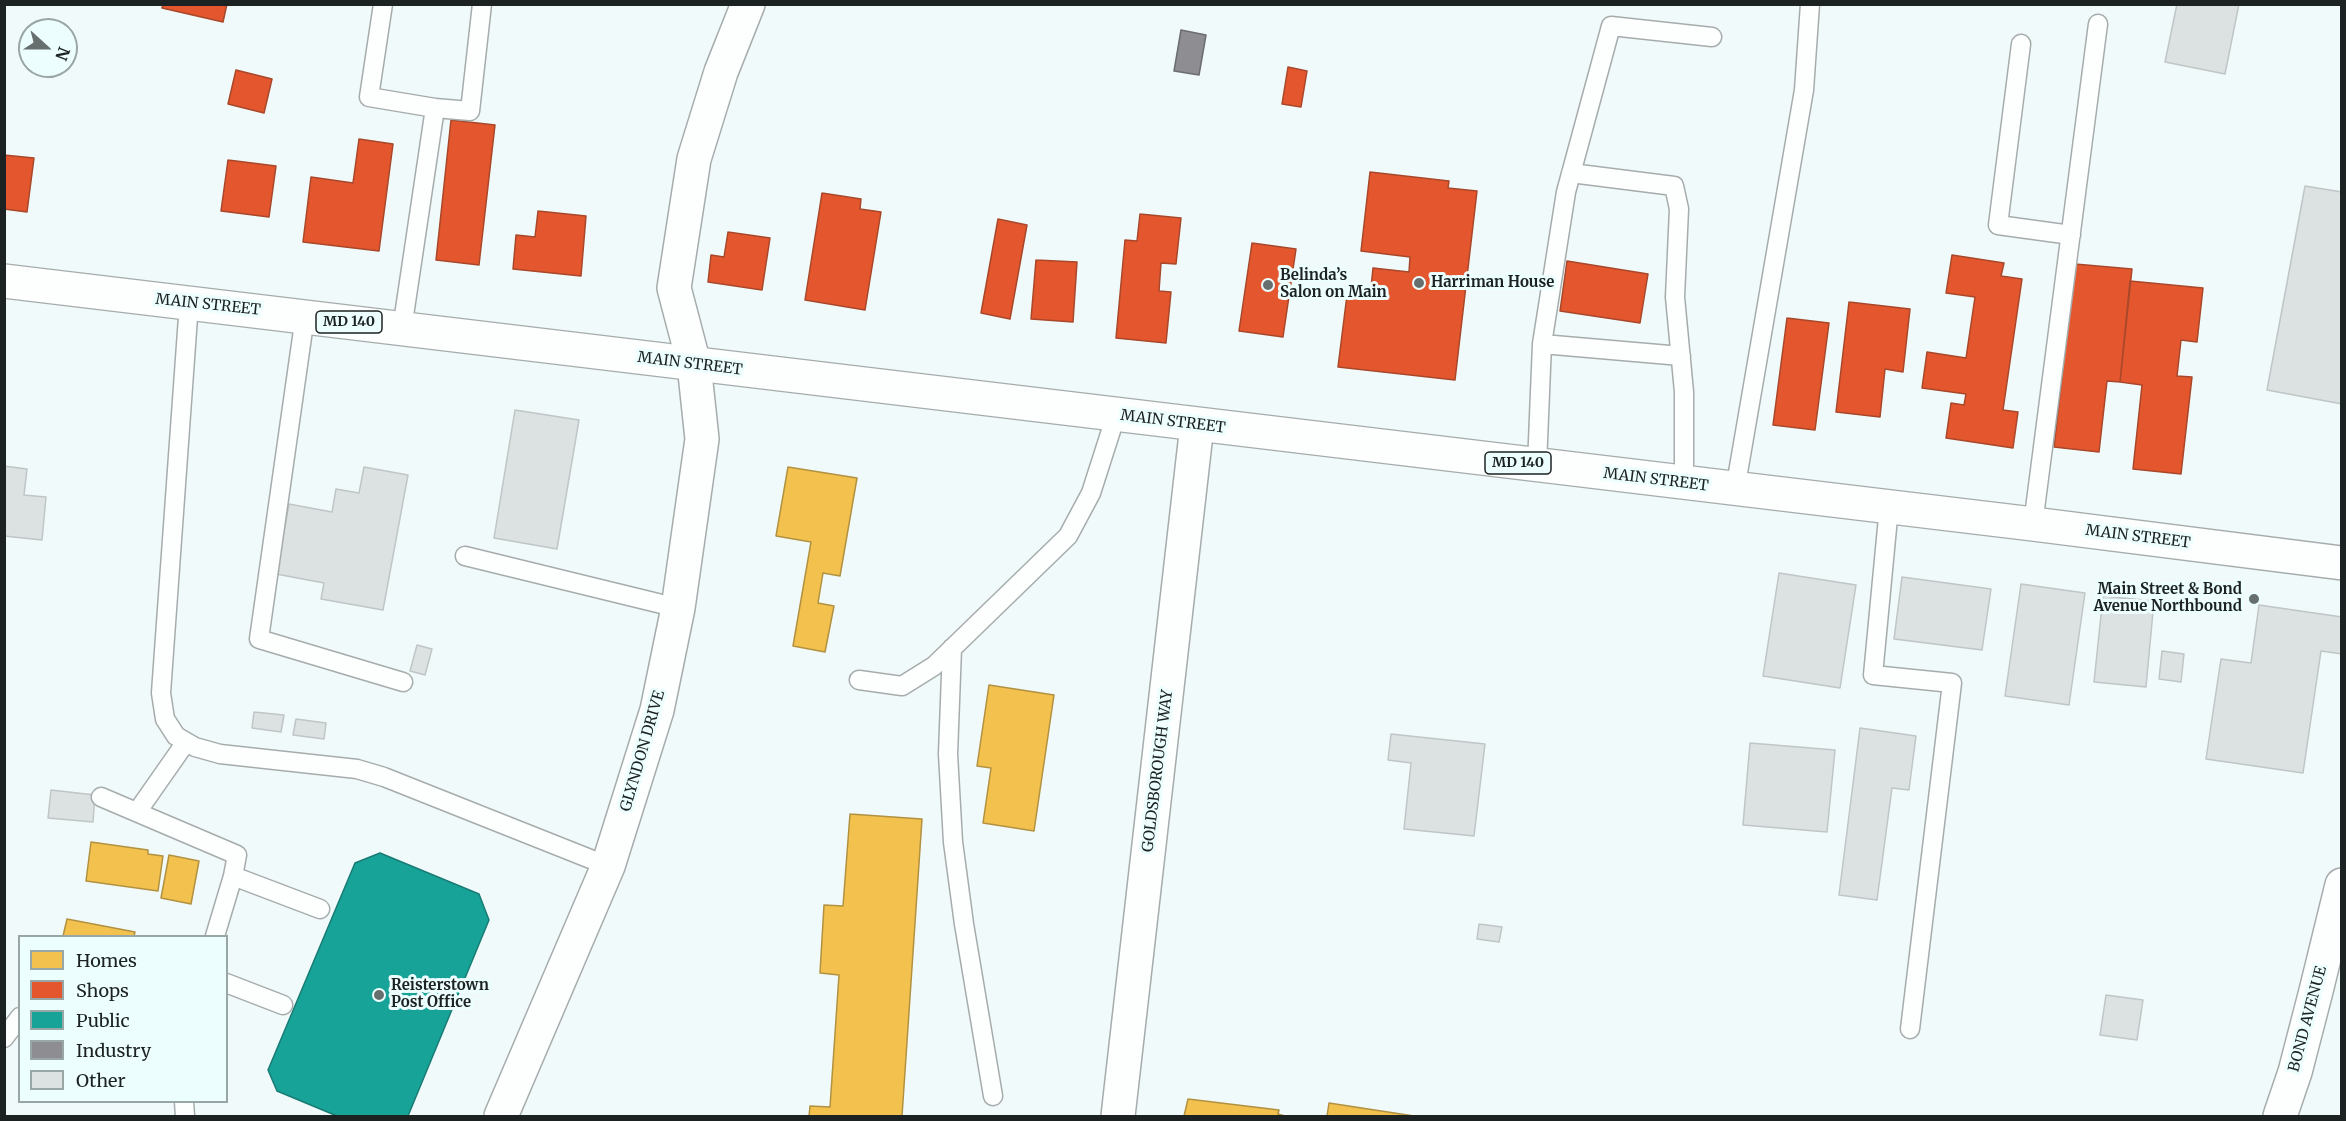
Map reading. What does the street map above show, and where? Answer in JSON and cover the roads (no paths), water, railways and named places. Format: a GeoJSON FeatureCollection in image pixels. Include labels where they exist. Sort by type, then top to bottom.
{"type":"FeatureCollection","features":[{"type":"Feature","properties":{"kind":"main road","name":"GLYNDON DRIVE"},"geometry":{"type":"LineString","coordinates":[[501,1116],[608,866],[657,710],[678,608],[702,439],[694,364],[674,288],[694,159],[721,72],[748,4]]}},
{"type":"Feature","properties":{"kind":"main road","name":"MAIN STREET"},"geometry":{"type":"LineString","coordinates":[[4,281],[2342,563]]}},
{"type":"Feature","properties":{"kind":"main road","name":"GOLDSBOROUGH WAY"},"geometry":{"type":"LineString","coordinates":[[1118,1116],[1197,425]]}},
{"type":"Feature","properties":{"kind":"main road","name":"BOND AVENUE"},"geometry":{"type":"LineString","coordinates":[[2280,1116],[2316,991],[2342,885]]}},
{"type":"Feature","properties":{"kind":"lane"},"geometry":{"type":"LineString","coordinates":[[383,4],[369,97],[435,108],[470,111],[482,4]]}},
{"type":"Feature","properties":{"kind":"lane"},"geometry":{"type":"LineString","coordinates":[[1735,490],[1804,90],[1810,4]]}},
{"type":"Feature","properties":{"kind":"lane"},"geometry":{"type":"LineString","coordinates":[[2033,524],[2098,24]]}},
{"type":"Feature","properties":{"kind":"lane"},"geometry":{"type":"LineString","coordinates":[[1537,465],[1542,344],[1566,192],[1611,26],[1712,37]]}},
{"type":"Feature","properties":{"kind":"lane"},"geometry":{"type":"LineString","coordinates":[[2021,44],[1998,225],[2071,235]]}},
{"type":"Feature","properties":{"kind":"lane"},"geometry":{"type":"LineString","coordinates":[[402,329],[435,108]]}},
{"type":"Feature","properties":{"kind":"lane"},"geometry":{"type":"LineString","coordinates":[[1571,173],[1674,186],[1679,209],[1676,297],[1684,392],[1684,483]]}},
{"type":"Feature","properties":{"kind":"lane"},"geometry":{"type":"LineString","coordinates":[[189,303],[161,693],[165,719],[176,736],[195,747],[220,754],[357,769],[384,777],[608,866]]}},
{"type":"Feature","properties":{"kind":"lane"},"geometry":{"type":"LineString","coordinates":[[305,316],[259,639],[403,682]]}},
{"type":"Feature","properties":{"kind":"lane"},"geometry":{"type":"LineString","coordinates":[[1542,344],[1681,356]]}},
{"type":"Feature","properties":{"kind":"lane"},"geometry":{"type":"LineString","coordinates":[[860,680],[902,686],[934,666],[1068,536],[1090,493],[1116,415]]}},
{"type":"Feature","properties":{"kind":"lane"},"geometry":{"type":"LineString","coordinates":[[1889,507],[1873,675],[1952,683],[1910,1029]]}},
{"type":"Feature","properties":{"kind":"lane"},"geometry":{"type":"LineString","coordinates":[[465,556],[678,608]]}},
{"type":"Feature","properties":{"kind":"lane"},"geometry":{"type":"LineString","coordinates":[[952,648],[948,754],[953,842],[964,924],[993,1096]]}},
{"type":"Feature","properties":{"kind":"lane"},"geometry":{"type":"LineString","coordinates":[[137,812],[186,742]]}},
{"type":"Feature","properties":{"kind":"lane"},"geometry":{"type":"LineString","coordinates":[[101,797],[237,855],[215,935]]}},
{"type":"Feature","properties":{"kind":"lane"},"geometry":{"type":"LineString","coordinates":[[233,876],[320,909]]}},
{"type":"Feature","properties":{"kind":"lane"},"geometry":{"type":"LineString","coordinates":[[228,983],[283,1005]]}},
{"type":"Feature","properties":{"kind":"lane"},"geometry":{"type":"LineString","coordinates":[[4,1038],[18,1020]]}},
{"type":"Feature","properties":{"kind":"place","name":"Harriman House"},"geometry":{"type":"Point","coordinates":[1419,283]}},
{"type":"Feature","properties":{"kind":"place","name":"Belinda’s Salon on Main"},"geometry":{"type":"Point","coordinates":[1268,285]}},
{"type":"Feature","properties":{"kind":"place","name":"Main Street & Bond Avenue Northbound"},"geometry":{"type":"Point","coordinates":[2254,599]}},
{"type":"Feature","properties":{"kind":"place","name":"Reisterstown Post Office"},"geometry":{"type":"Point","coordinates":[379,995]}}]}
